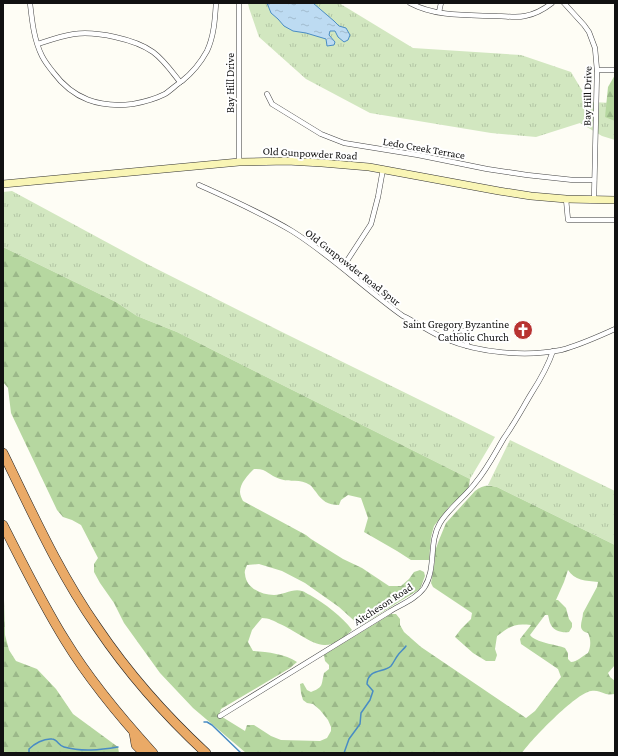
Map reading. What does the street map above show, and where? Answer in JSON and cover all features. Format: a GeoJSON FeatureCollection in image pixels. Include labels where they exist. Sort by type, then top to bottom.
{"type":"FeatureCollection","features":[{"type":"Feature","properties":{"kind":"highway"},"geometry":{"type":"LineString","coordinates":[[3,453],[52,552],[79,600],[96,626],[147,692],[206,753]]}},
{"type":"Feature","properties":{"kind":"highway"},"geometry":{"type":"LineString","coordinates":[[3,525],[36,590],[65,641],[99,689],[153,753]]}},
{"type":"Feature","properties":{"kind":"highway"},"geometry":{"type":"LineString","coordinates":[[167,714],[212,753]]}},
{"type":"Feature","properties":{"kind":"highway"},"geometry":{"type":"LineString","coordinates":[[134,732],[136,745],[144,753]]}},
{"type":"Feature","properties":{"kind":"main road","name":"Old Gunpowder Road"},"geometry":{"type":"LineString","coordinates":[[3,184],[239,162],[273,161],[311,162],[383,169],[531,196],[566,199],[615,200]]}},
{"type":"Feature","properties":{"kind":"street"},"geometry":{"type":"LineString","coordinates":[[30,3],[32,22],[38,44],[42,56],[50,68],[69,90],[83,98],[106,104],[138,103],[147,101],[164,94],[190,74],[207,51],[214,28],[216,3]]}},
{"type":"Feature","properties":{"kind":"street","name":"Bay Hill Drive"},"geometry":{"type":"LineString","coordinates":[[239,3],[239,162]]}},
{"type":"Feature","properties":{"kind":"street"},"geometry":{"type":"LineString","coordinates":[[410,3],[427,10],[462,15],[524,17],[542,11],[552,3]]}},
{"type":"Feature","properties":{"kind":"street"},"geometry":{"type":"LineString","coordinates":[[438,12],[441,3]]}},
{"type":"Feature","properties":{"kind":"street","name":"Bay Hill Drive"},"geometry":{"type":"LineString","coordinates":[[564,3],[589,32],[595,48],[594,200]]}},
{"type":"Feature","properties":{"kind":"street"},"geometry":{"type":"LineString","coordinates":[[38,44],[61,36],[82,33],[130,41],[145,47],[154,53],[170,69],[180,82]]}},
{"type":"Feature","properties":{"kind":"street"},"geometry":{"type":"LineString","coordinates":[[596,70],[615,70]]}},
{"type":"Feature","properties":{"kind":"street","name":"Ledo Creek Terrace"},"geometry":{"type":"LineString","coordinates":[[267,94],[272,104],[322,134],[344,143],[527,175],[573,180],[594,180]]}},
{"type":"Feature","properties":{"kind":"street"},"geometry":{"type":"LineString","coordinates":[[343,268],[371,224],[378,198],[383,169]]}},
{"type":"Feature","properties":{"kind":"street","name":"Old Gunpowder Road Spur"},"geometry":{"type":"LineString","coordinates":[[199,185],[229,198],[292,231],[343,268],[351,276],[403,316],[429,331],[452,341],[467,346],[499,352],[532,353],[554,351],[583,343],[615,329]]}},
{"type":"Feature","properties":{"kind":"street"},"geometry":{"type":"LineString","coordinates":[[566,199],[568,220],[615,220]]}},
{"type":"Feature","properties":{"kind":"street"},"geometry":{"type":"LineString","coordinates":[[452,341],[456,331],[464,330],[467,333],[467,346]]}},
{"type":"Feature","properties":{"kind":"street","name":"Aitcheson Road"},"geometry":{"type":"LineString","coordinates":[[220,716],[408,601],[423,588],[428,580],[432,566],[434,539],[439,524],[477,482],[531,395],[554,351]]}},
{"type":"Feature","properties":{"kind":"green space"},"geometry":{"type":"Polygon","coordinates":[[[248,3],[339,3],[413,48],[521,55],[571,72],[589,102],[615,103],[615,140],[602,136],[580,123],[536,137],[491,133],[370,113],[306,79],[259,37],[248,3]]]}},
{"type":"Feature","properties":{"kind":"green space"},"geometry":{"type":"Polygon","coordinates":[[[615,75],[615,121],[605,117],[608,87],[615,75]]]}},
{"type":"Feature","properties":{"kind":"green space"},"geometry":{"type":"Polygon","coordinates":[[[12,191],[147,264],[495,437],[470,479],[177,332],[137,316],[116,302],[3,247],[3,192],[12,191]]]}},
{"type":"Feature","properties":{"kind":"green space"},"geometry":{"type":"Polygon","coordinates":[[[3,247],[116,302],[137,316],[177,332],[470,479],[469,486],[466,491],[448,508],[434,526],[431,537],[429,560],[411,560],[364,532],[368,518],[361,498],[348,495],[341,500],[339,505],[332,504],[323,500],[312,486],[306,483],[284,480],[258,469],[254,469],[249,474],[240,489],[240,494],[243,501],[306,535],[343,559],[362,568],[389,586],[401,586],[414,572],[420,570],[424,572],[425,576],[420,589],[360,626],[339,607],[305,583],[282,571],[259,564],[247,565],[245,572],[246,579],[255,590],[269,595],[281,594],[295,590],[304,591],[333,611],[352,630],[336,642],[329,645],[320,645],[285,626],[262,618],[252,630],[248,642],[253,651],[281,655],[297,662],[290,668],[221,709],[219,715],[245,731],[247,725],[254,725],[271,736],[281,740],[320,741],[327,738],[331,731],[328,720],[313,704],[307,703],[303,700],[300,684],[303,683],[307,690],[311,692],[318,689],[321,685],[324,673],[329,669],[329,665],[325,661],[324,655],[391,614],[396,614],[400,619],[400,625],[404,632],[421,647],[526,718],[535,711],[561,677],[558,669],[521,644],[520,639],[531,625],[516,625],[497,636],[495,649],[497,655],[495,661],[486,661],[473,653],[455,637],[471,619],[472,613],[433,587],[431,583],[435,561],[435,551],[446,523],[475,491],[485,486],[497,487],[615,545],[615,665],[608,673],[615,681],[615,694],[591,691],[584,694],[554,718],[534,738],[522,753],[246,753],[193,708],[160,673],[124,623],[114,603],[94,572],[94,564],[98,558],[81,525],[63,517],[57,510],[11,413],[8,388],[3,382],[3,247]],[[568,570],[556,600],[558,600],[566,608],[569,619],[572,623],[572,627],[569,632],[561,632],[554,629],[550,624],[548,615],[545,615],[530,635],[541,642],[565,648],[568,653],[568,659],[571,662],[580,659],[588,653],[590,643],[589,636],[588,633],[582,630],[581,625],[583,613],[597,587],[598,582],[577,578],[568,570]]]}},
{"type":"Feature","properties":{"kind":"green space"},"geometry":{"type":"Polygon","coordinates":[[[510,440],[615,491],[615,545],[497,487],[488,485],[510,440]]]}},
{"type":"Feature","properties":{"kind":"green space"},"geometry":{"type":"Polygon","coordinates":[[[3,598],[5,635],[9,650],[16,661],[37,669],[56,689],[73,714],[118,747],[119,753],[3,753],[3,598]]]}},
{"type":"Feature","properties":{"kind":"water"},"geometry":{"type":"Polygon","coordinates":[[[267,3],[313,3],[339,26],[346,28],[350,35],[348,40],[344,42],[338,37],[335,31],[330,31],[329,35],[335,42],[334,45],[327,46],[326,39],[293,31],[284,26],[271,13],[267,3]]]}},
{"type":"Feature","properties":{"kind":"waterway"},"geometry":{"type":"LineString","coordinates":[[344,753],[349,739],[360,724],[361,713],[370,700],[373,691],[367,684],[370,675],[391,666],[406,646]]}},
{"type":"Feature","properties":{"kind":"waterway"},"geometry":{"type":"LineString","coordinates":[[204,722],[212,725],[241,753]]}},
{"type":"Feature","properties":{"kind":"waterway"},"geometry":{"type":"LineString","coordinates":[[29,753],[29,749],[34,745],[43,740],[49,739],[54,739],[62,746],[78,750],[98,750],[118,747]]}},
{"type":"Feature","properties":{"kind":"place","name":"Saint Gregory Byzantine Catholic Church"},"geometry":{"type":"Point","coordinates":[523,330]}}]}
